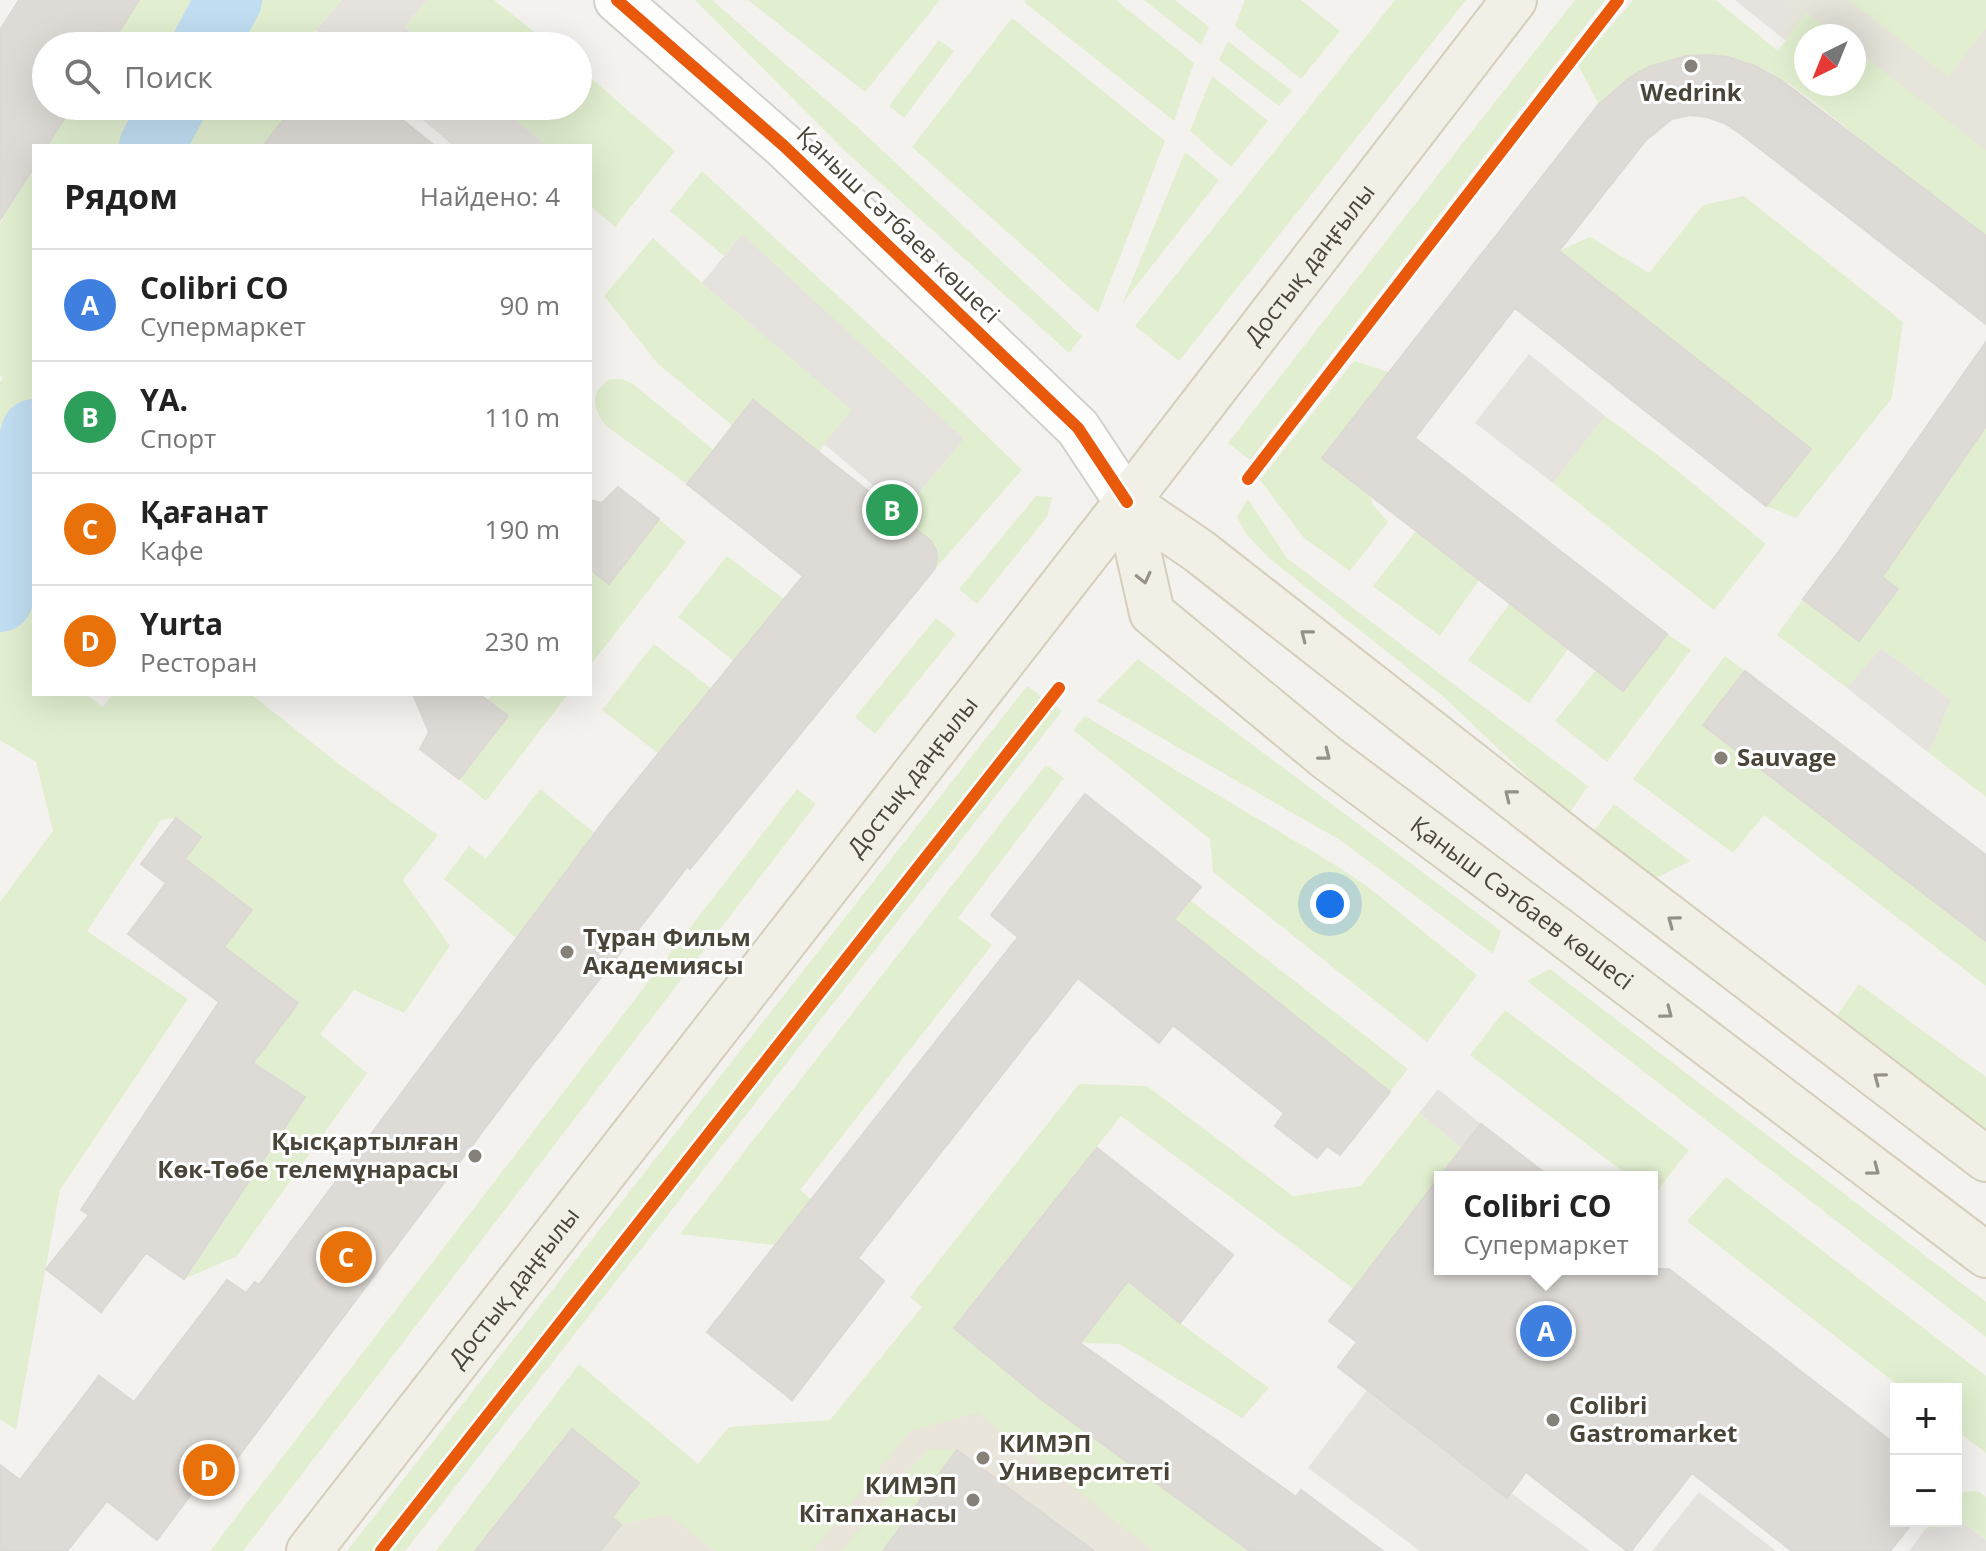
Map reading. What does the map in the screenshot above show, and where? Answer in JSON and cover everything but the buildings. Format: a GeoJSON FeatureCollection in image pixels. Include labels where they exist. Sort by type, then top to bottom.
{"type":"FeatureCollection","features":[{"type":"Feature","properties":{"kind":"main road","name":"Достық даңғылы"},"geometry":{"type":"LineString","coordinates":[[309,1551],[1514,0]]}},
{"type":"Feature","properties":{"kind":"main road","name":"Қаныш Сәтбаев көшесі"},"geometry":{"type":"LineString","coordinates":[[1127,502],[1199,551],[1584,853],[1986,1159]]}},
{"type":"Feature","properties":{"kind":"main road","name":"Қаныш Сәтбаев көшесі"},"geometry":{"type":"LineString","coordinates":[[1127,502],[1152,613],[1326,757],[1986,1255]]}},
{"type":"Feature","properties":{"kind":"street","name":"Қаныш Сәтбаев көшесі"},"geometry":{"type":"LineString","coordinates":[[617,0],[784,146],[1078,428],[1127,502]]}},
{"type":"Feature","properties":{"kind":"shaded area"},"geometry":{"type":"Polygon","coordinates":[[[342,0],[427,0],[405,27],[411,32],[316,30],[342,0]]]}},
{"type":"Feature","properties":{"kind":"shaded area"},"geometry":{"type":"Polygon","coordinates":[[[1735,0],[1986,0],[1986,201],[1866,95],[1866,24],[1794,24],[1794,47],[1735,0]]]}},
{"type":"Feature","properties":{"kind":"shaded area"},"geometry":{"type":"Polygon","coordinates":[[[1735,0],[1781,0],[1794,10],[1778,34],[1735,0]]]}},
{"type":"Feature","properties":{"kind":"shaded area"},"geometry":{"type":"Polygon","coordinates":[[[423,120],[516,120],[545,144],[452,144],[423,120]]]}},
{"type":"Feature","properties":{"kind":"shaded area"},"geometry":{"type":"Polygon","coordinates":[[[742,234],[964,439],[904,511],[824,444],[852,410],[702,283],[742,234]]]}},
{"type":"Feature","properties":{"kind":"shaded area"},"geometry":{"type":"Polygon","coordinates":[[[1529,354],[1605,416],[1553,483],[1475,423],[1529,354]]]}},
{"type":"Feature","properties":{"kind":"shaded area"},"geometry":{"type":"Polygon","coordinates":[[[1881,648],[1951,700],[1929,753],[1847,688],[1881,648]]]}},
{"type":"Feature","properties":{"kind":"shaded area"},"geometry":{"type":"Polygon","coordinates":[[[1438,1089],[1481,1124],[1462,1148],[1419,1113],[1438,1089]]]}},
{"type":"Feature","properties":{"kind":"shaded area","name":"КИМЭП Университеті"},"geometry":{"type":"Polygon","coordinates":[[[954,1328],[1042,1400],[1256,1551],[766,1551],[954,1328]]]}},
{"type":"Feature","properties":{"kind":"shaded area"},"geometry":{"type":"Polygon","coordinates":[[[1367,1390],[1507,1498],[1511,1493],[1590,1551],[1420,1551],[1308,1468],[1367,1390]]]}},
{"type":"Feature","properties":{"kind":"shaded area"},"geometry":{"type":"Polygon","coordinates":[[[639,1483],[751,1551],[600,1551],[639,1483]]]}},
{"type":"Feature","properties":{"kind":"shaded area"},"geometry":{"type":"Polygon","coordinates":[[[1699,1492],[1776,1551],[1652,1551],[1699,1492]]]}},
{"type":"Feature","properties":{"kind":"shaded area"},"geometry":{"type":"Polygon","coordinates":[[[1962,1523],[1986,1540],[1986,1551],[1909,1551],[1925,1530],[1962,1527],[1962,1523]]]}},
{"type":"Feature","properties":{"kind":"green space"},"geometry":{"type":"Polygon","coordinates":[[[139,0],[342,0],[314,32],[119,32],[139,0]]]}},
{"type":"Feature","properties":{"kind":"green space"},"geometry":{"type":"Polygon","coordinates":[[[427,0],[494,0],[534,32],[411,32],[405,27],[427,0]]]}},
{"type":"Feature","properties":{"kind":"green space"},"geometry":{"type":"Polygon","coordinates":[[[695,0],[712,0],[856,126],[1082,336],[1069,353],[846,152],[695,0]]]}},
{"type":"Feature","properties":{"kind":"green space"},"geometry":{"type":"Polygon","coordinates":[[[748,0],[940,0],[865,92],[748,0]]]}},
{"type":"Feature","properties":{"kind":"green space"},"geometry":{"type":"Polygon","coordinates":[[[1116,0],[1194,63],[1174,121],[1024,2],[1116,0]]]}},
{"type":"Feature","properties":{"kind":"green space"},"geometry":{"type":"Polygon","coordinates":[[[1144,0],[1175,0],[1209,27],[1201,45],[1144,0]]]}},
{"type":"Feature","properties":{"kind":"green space"},"geometry":{"type":"Polygon","coordinates":[[[1245,0],[1301,0],[1340,31],[1301,79],[1235,26],[1245,0]]]}},
{"type":"Feature","properties":{"kind":"green space"},"geometry":{"type":"Polygon","coordinates":[[[1395,0],[1466,0],[1179,361],[1135,326],[1395,0]]]}},
{"type":"Feature","properties":{"kind":"green space"},"geometry":{"type":"Polygon","coordinates":[[[1575,0],[1605,0],[1250,460],[1228,443],[1575,0]]]}},
{"type":"Feature","properties":{"kind":"green space"},"geometry":{"type":"Polygon","coordinates":[[[1633,0],[1716,0],[1778,51],[1794,29],[1794,88],[1755,65],[1733,58],[1691,56],[1652,67],[1616,89],[1599,104],[1578,65],[1633,0]]]}},
{"type":"Feature","properties":{"kind":"green space"},"geometry":{"type":"Polygon","coordinates":[[[1848,0],[1986,0],[1986,28],[1948,77],[1848,0]]]}},
{"type":"Feature","properties":{"kind":"green space"},"geometry":{"type":"Polygon","coordinates":[[[1806,12],[1822,24],[1797,24],[1806,12]]]}},
{"type":"Feature","properties":{"kind":"green space"},"geometry":{"type":"Polygon","coordinates":[[[1012,18],[1165,141],[1098,313],[912,147],[1012,18]]]}},
{"type":"Feature","properties":{"kind":"green space"},"geometry":{"type":"Polygon","coordinates":[[[939,40],[954,51],[904,118],[889,106],[939,40]]]}},
{"type":"Feature","properties":{"kind":"green space"},"geometry":{"type":"Polygon","coordinates":[[[1228,41],[1292,91],[1279,106],[1219,60],[1228,41]]]}},
{"type":"Feature","properties":{"kind":"green space"},"geometry":{"type":"Polygon","coordinates":[[[1866,58],[1986,150],[1986,236],[1860,139],[1806,96],[1866,96],[1866,58]]]}},
{"type":"Feature","properties":{"kind":"green space"},"geometry":{"type":"Polygon","coordinates":[[[1212,76],[1268,121],[1231,167],[1190,131],[1212,76]]]}},
{"type":"Feature","properties":{"kind":"green space"},"geometry":{"type":"Polygon","coordinates":[[[592,79],[675,151],[615,227],[592,208],[592,144],[545,144],[516,120],[592,120],[592,79]]]}},
{"type":"Feature","properties":{"kind":"green space"},"geometry":{"type":"Polygon","coordinates":[[[63,120],[283,120],[265,144],[48,144],[63,120]]]}},
{"type":"Feature","properties":{"kind":"green space"},"geometry":{"type":"Polygon","coordinates":[[[1185,152],[1219,180],[1122,304],[1185,152]]]}},
{"type":"Feature","properties":{"kind":"green space"},"geometry":{"type":"Polygon","coordinates":[[[32,170],[32,696],[88,696],[103,707],[111,696],[254,696],[339,764],[438,835],[403,880],[450,946],[404,1013],[354,990],[320,1034],[367,1073],[237,1256],[184,1279],[305,1097],[220,1041],[239,1017],[270,1041],[298,1003],[224,947],[252,910],[185,859],[201,837],[176,818],[161,820],[87,931],[188,999],[60,1190],[16,1430],[0,1419],[0,902],[53,831],[36,762],[0,740],[0,383],[3,377],[0,376],[0,224],[32,170]]]}},
{"type":"Feature","properties":{"kind":"green space"},"geometry":{"type":"Polygon","coordinates":[[[702,171],[924,375],[1022,470],[929,576],[934,565],[934,548],[923,534],[900,516],[964,439],[741,235],[724,256],[670,211],[702,171]]]}},
{"type":"Feature","properties":{"kind":"green space"},"geometry":{"type":"Polygon","coordinates":[[[1744,196],[1903,322],[1892,398],[1796,518],[1766,506],[1811,449],[1559,251],[1590,237],[1649,273],[1703,205],[1744,196]]]}},
{"type":"Feature","properties":{"kind":"green space"},"geometry":{"type":"Polygon","coordinates":[[[653,238],[853,410],[819,452],[754,401],[733,426],[658,364],[604,296],[653,238]]]}},
{"type":"Feature","properties":{"kind":"green space"},"geometry":{"type":"Polygon","coordinates":[[[1354,361],[1389,372],[1322,458],[1370,496],[1373,505],[1388,522],[1350,571],[1304,538],[1260,480],[1354,361]]]}},
{"type":"Feature","properties":{"kind":"green space"},"geometry":{"type":"Polygon","coordinates":[[[610,379],[622,379],[633,384],[714,450],[687,484],[606,426],[595,401],[603,384],[610,379]]]}},
{"type":"Feature","properties":{"kind":"green space"},"geometry":{"type":"Polygon","coordinates":[[[1605,416],[1766,544],[1714,610],[1553,483],[1605,416]]]}},
{"type":"Feature","properties":{"kind":"green space"},"geometry":{"type":"Polygon","coordinates":[[[1986,426],[1986,797],[1929,753],[1951,700],[1881,648],[1847,688],[1777,635],[1803,599],[1859,641],[1898,590],[1882,577],[1986,426]]]}},
{"type":"Feature","properties":{"kind":"green space"},"geometry":{"type":"Polygon","coordinates":[[[1036,496],[1052,497],[1047,517],[977,604],[959,589],[1036,496]]]}},
{"type":"Feature","properties":{"kind":"green space"},"geometry":{"type":"Polygon","coordinates":[[[1248,499],[1287,558],[1588,786],[1568,815],[1445,698],[1269,558],[1246,534],[1237,517],[1248,499]]]}},
{"type":"Feature","properties":{"kind":"green space"},"geometry":{"type":"Polygon","coordinates":[[[659,519],[686,542],[592,663],[592,571],[610,584],[659,519]]]}},
{"type":"Feature","properties":{"kind":"green space"},"geometry":{"type":"Polygon","coordinates":[[[1416,531],[1479,580],[1440,636],[1373,586],[1416,531]]]}},
{"type":"Feature","properties":{"kind":"green space"},"geometry":{"type":"Polygon","coordinates":[[[727,556],[784,599],[734,661],[678,617],[727,556]]]}},
{"type":"Feature","properties":{"kind":"green space"},"geometry":{"type":"Polygon","coordinates":[[[1510,603],[1568,649],[1529,703],[1468,660],[1510,603]]]}},
{"type":"Feature","properties":{"kind":"green space"},"geometry":{"type":"Polygon","coordinates":[[[936,618],[956,634],[875,734],[855,717],[936,618]]]}},
{"type":"Feature","properties":{"kind":"green space"},"geometry":{"type":"Polygon","coordinates":[[[1667,634],[1691,650],[1607,762],[1555,721],[1596,670],[1623,691],[1667,634]]]}},
{"type":"Feature","properties":{"kind":"green space"},"geometry":{"type":"Polygon","coordinates":[[[654,644],[712,689],[659,754],[602,710],[654,644]]]}},
{"type":"Feature","properties":{"kind":"green space"},"geometry":{"type":"Polygon","coordinates":[[[1725,656],[1745,671],[1703,725],[1986,941],[1986,986],[1764,815],[1733,853],[1633,779],[1725,656]]]}},
{"type":"Feature","properties":{"kind":"green space"},"geometry":{"type":"Polygon","coordinates":[[[1138,659],[1501,931],[1493,954],[1340,840],[1097,701],[1138,659]]]}},
{"type":"Feature","properties":{"kind":"green space"},"geometry":{"type":"Polygon","coordinates":[[[1027,686],[1062,711],[405,1551],[347,1551],[1027,686]]]}},
{"type":"Feature","properties":{"kind":"green space"},"geometry":{"type":"Polygon","coordinates":[[[491,696],[566,696],[486,801],[459,779],[507,716],[487,700],[491,696]]]}},
{"type":"Feature","properties":{"kind":"green space"},"geometry":{"type":"Polygon","coordinates":[[[1085,716],[1337,866],[1368,887],[1477,975],[1427,1042],[1213,872],[1210,839],[1073,730],[1085,716]]]}},
{"type":"Feature","properties":{"kind":"green space"},"geometry":{"type":"Polygon","coordinates":[[[1046,765],[1064,778],[958,918],[992,945],[800,1190],[812,1200],[776,1245],[680,1234],[1046,765]]]}},
{"type":"Feature","properties":{"kind":"green space"},"geometry":{"type":"Polygon","coordinates":[[[540,789],[595,833],[516,938],[444,879],[469,846],[486,859],[540,789]]]}},
{"type":"Feature","properties":{"kind":"green space"},"geometry":{"type":"Polygon","coordinates":[[[797,789],[816,804],[243,1551],[210,1551],[797,789]]]}},
{"type":"Feature","properties":{"kind":"green space"},"geometry":{"type":"Polygon","coordinates":[[[1614,804],[1690,861],[1654,879],[1592,833],[1614,804]]]}},
{"type":"Feature","properties":{"kind":"green space"},"geometry":{"type":"Polygon","coordinates":[[[1190,900],[1408,1069],[1390,1092],[1174,919],[1190,900]]]}},
{"type":"Feature","properties":{"kind":"green space"},"geometry":{"type":"Polygon","coordinates":[[[1550,969],[1986,1302],[1986,1337],[1527,981],[1550,969]]]}},
{"type":"Feature","properties":{"kind":"green space"},"geometry":{"type":"Polygon","coordinates":[[[1859,984],[1986,1077],[1986,1130],[1835,1018],[1859,984]]]}},
{"type":"Feature","properties":{"kind":"green space"},"geometry":{"type":"Polygon","coordinates":[[[1505,1010],[1689,1150],[1658,1190],[1658,1171],[1622,1171],[1470,1055],[1505,1010]]]}},
{"type":"Feature","properties":{"kind":"green space"},"geometry":{"type":"Polygon","coordinates":[[[1079,1084],[1147,1086],[1293,1196],[1361,1186],[1419,1113],[1462,1148],[1444,1171],[1434,1171],[1434,1185],[1354,1289],[1121,1116],[954,1328],[1042,1400],[1256,1551],[1154,1551],[978,1413],[910,1431],[813,1551],[715,1551],[668,1514],[621,1525],[612,1517],[639,1483],[572,1429],[475,1551],[436,1551],[579,1364],[698,1464],[729,1427],[830,1420],[922,1307],[910,1297],[1079,1084]]]}},
{"type":"Feature","properties":{"kind":"green space"},"geometry":{"type":"Polygon","coordinates":[[[1726,1177],[1986,1376],[1986,1453],[1962,1435],[1962,1383],[1895,1383],[1687,1221],[1726,1177]]]}},
{"type":"Feature","properties":{"kind":"green space"},"geometry":{"type":"Polygon","coordinates":[[[1128,1281],[1269,1388],[1242,1418],[1120,1344],[1080,1343],[1128,1281]]]}},
{"type":"Feature","properties":{"kind":"green space"},"geometry":{"type":"Polygon","coordinates":[[[928,1449],[957,1450],[883,1551],[841,1551],[928,1449]]]}},
{"type":"Feature","properties":{"kind":"green space"},"geometry":{"type":"Polygon","coordinates":[[[1978,1491],[1986,1497],[1986,1540],[1962,1523],[1962,1492],[1978,1491]]]}},
{"type":"Feature","properties":{"kind":"waterway"},"geometry":{"type":"LineString","coordinates":[[212,32],[229,0]]}},
{"type":"Feature","properties":{"kind":"waterway"},"geometry":{"type":"LineString","coordinates":[[153,144],[166,120]]}},
{"type":"Feature","properties":{"kind":"waterway"},"geometry":{"type":"LineString","coordinates":[[0,599],[17,494],[32,439]]}},
{"type":"Feature","properties":{"kind":"cycle path"},"geometry":{"type":"LineString","coordinates":[[617,0],[784,146],[1078,428],[1127,502]]}},
{"type":"Feature","properties":{"kind":"cycle path"},"geometry":{"type":"LineString","coordinates":[[1248,479],[1618,0]]}},
{"type":"Feature","properties":{"kind":"cycle path"},"geometry":{"type":"LineString","coordinates":[[381,1551],[1059,688]]}},
{"type":"Feature","properties":{"kind":"place","name":"Wedrink"},"geometry":{"type":"Point","coordinates":[1691,66]}},
{"type":"Feature","properties":{"kind":"place","name":"YA."},"geometry":{"type":"Point","coordinates":[892,510]}},
{"type":"Feature","properties":{"kind":"place","name":"Sauvage"},"geometry":{"type":"Point","coordinates":[1721,758]}},
{"type":"Feature","properties":{"kind":"place","name":"Тұран Фильм Академиясы"},"geometry":{"type":"Point","coordinates":[567,952]}},
{"type":"Feature","properties":{"kind":"place","name":"Қысқартылған Көк-Төбе телемұнарасы"},"geometry":{"type":"Point","coordinates":[475,1156]}},
{"type":"Feature","properties":{"kind":"place","name":"Қағанат"},"geometry":{"type":"Point","coordinates":[346,1257]}},
{"type":"Feature","properties":{"kind":"place","name":"Colibri СО"},"geometry":{"type":"Point","coordinates":[1546,1331]}},
{"type":"Feature","properties":{"kind":"place","name":"Colibri Gastromarket"},"geometry":{"type":"Point","coordinates":[1553,1420]}},
{"type":"Feature","properties":{"kind":"place","name":"КИМЭП Университеті"},"geometry":{"type":"Point","coordinates":[983,1458]}},
{"type":"Feature","properties":{"kind":"place","name":"Yurta"},"geometry":{"type":"Point","coordinates":[209,1470]}},
{"type":"Feature","properties":{"kind":"place","name":"КИМЭП Кітапханасы"},"geometry":{"type":"Point","coordinates":[973,1500]}}]}
